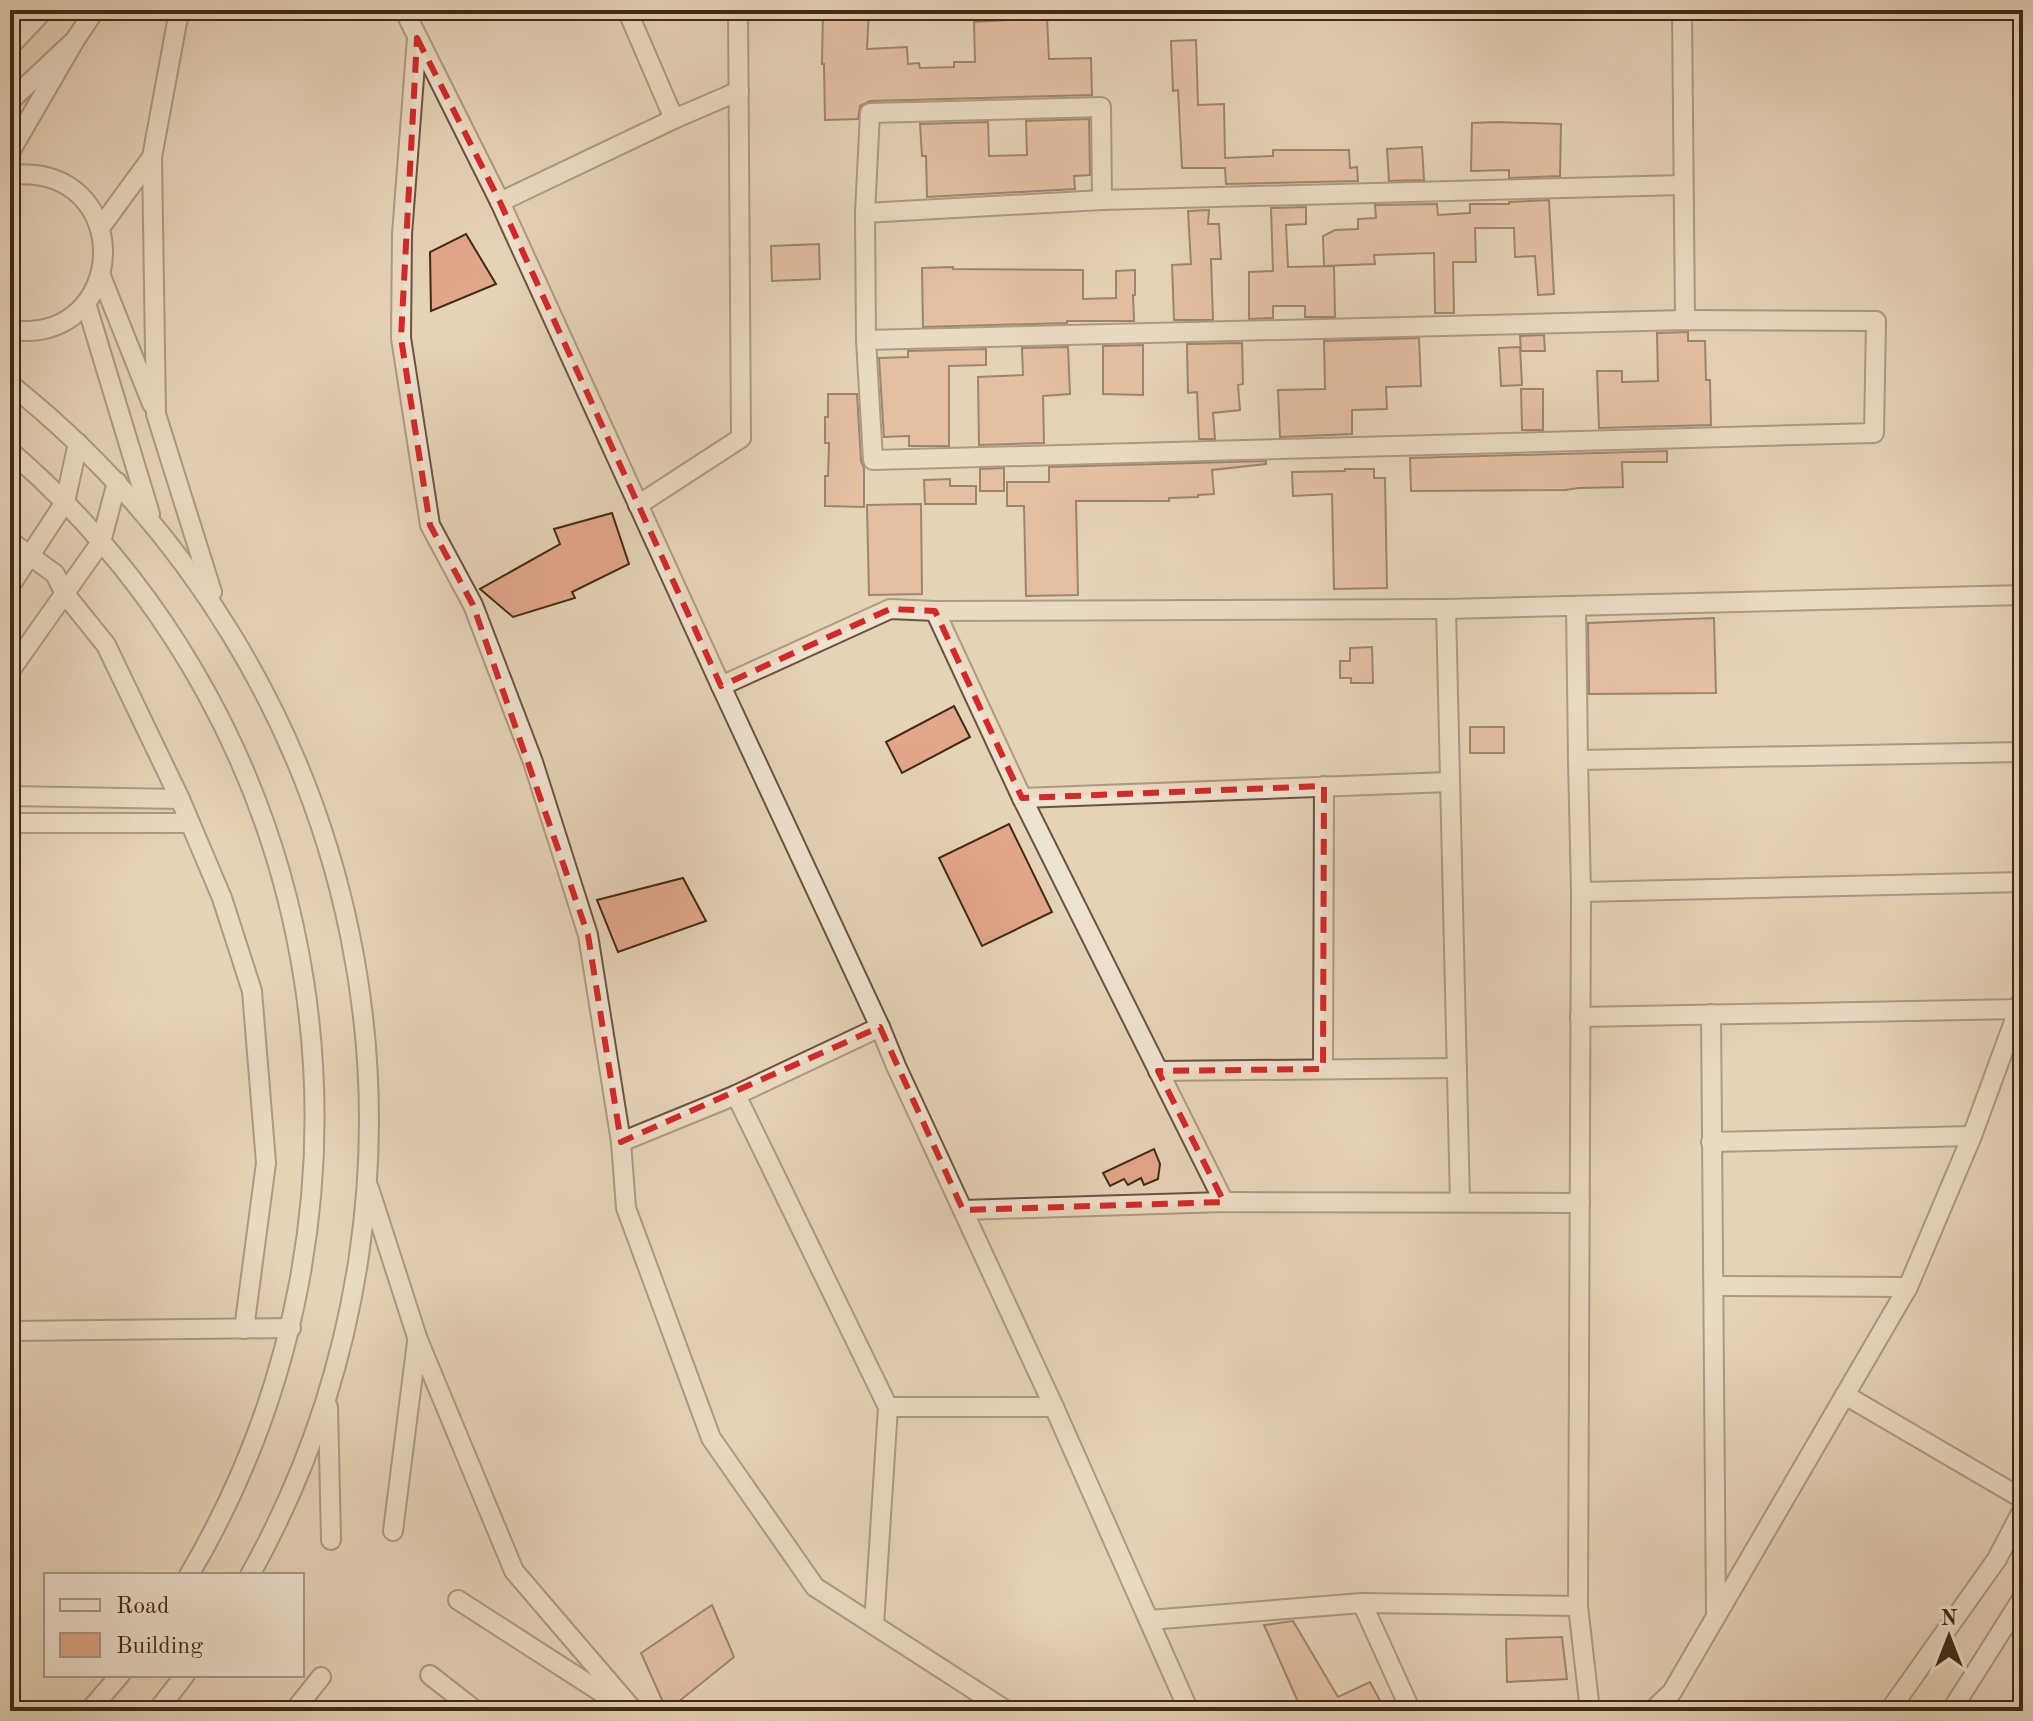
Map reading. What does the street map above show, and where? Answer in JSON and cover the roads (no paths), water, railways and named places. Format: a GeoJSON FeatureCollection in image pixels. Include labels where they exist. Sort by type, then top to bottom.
{"type":"FeatureCollection","features":[{"type":"Feature","properties":{"kind":"street"},"geometry":{"type":"LineString","coordinates":[[10,46],[44,10]]}},
{"type":"Feature","properties":{"kind":"street"},"geometry":{"type":"LineString","coordinates":[[10,152],[95,10]]}},
{"type":"Feature","properties":{"kind":"street"},"geometry":{"type":"LineString","coordinates":[[156,414],[152,157],[181,10]]}},
{"type":"Feature","properties":{"kind":"street"},"geometry":{"type":"LineString","coordinates":[[404,10],[500,202],[1054,1407],[1189,1711]]}},
{"type":"Feature","properties":{"kind":"street"},"geometry":{"type":"LineString","coordinates":[[627,10],[674,119]]}},
{"type":"Feature","properties":{"kind":"street"},"geometry":{"type":"LineString","coordinates":[[638,505],[741,438],[738,10]]}},
{"type":"Feature","properties":{"kind":"street"},"geometry":{"type":"LineString","coordinates":[[1682,10],[1685,320]]}},
{"type":"Feature","properties":{"kind":"street"},"geometry":{"type":"LineString","coordinates":[[417,38],[402,234],[401,338],[430,525],[473,605],[533,762],[588,935],[621,1142],[626,1208],[711,1438],[815,1587],[1007,1711]]}},
{"type":"Feature","properties":{"kind":"street"},"geometry":{"type":"LineString","coordinates":[[10,101],[75,40]]}},
{"type":"Feature","properties":{"kind":"street"},"geometry":{"type":"LineString","coordinates":[[500,202],[739,91]]}},
{"type":"Feature","properties":{"kind":"street"},"geometry":{"type":"LineString","coordinates":[[866,340],[1685,320],[1876,321],[1874,433],[873,460],[866,340],[865,213],[870,113],[1101,107],[1102,200]]}},
{"type":"Feature","properties":{"kind":"street"},"geometry":{"type":"LineString","coordinates":[[100,228],[152,157]]}},
{"type":"Feature","properties":{"kind":"street"},"geometry":{"type":"LineString","coordinates":[[10,175],[41,175],[71,188],[88,206],[100,228],[104,244],[101,276],[86,303],[50,327],[10,330]]}},
{"type":"Feature","properties":{"kind":"street"},"geometry":{"type":"LineString","coordinates":[[865,213],[1102,200],[1683,185]]}},
{"type":"Feature","properties":{"kind":"street"},"geometry":{"type":"LineString","coordinates":[[101,276],[156,414],[218,611]]}},
{"type":"Feature","properties":{"kind":"street"},"geometry":{"type":"LineString","coordinates":[[86,303],[153,523]]}},
{"type":"Feature","properties":{"kind":"street"},"geometry":{"type":"LineString","coordinates":[[10,384],[78,443],[153,523],[187,566],[246,657],[272,705],[310,793],[332,858],[353,951],[364,1018],[368,1072],[367,1182],[362,1236],[342,1344],[327,1396],[289,1499],[251,1573]]}},
{"type":"Feature","properties":{"kind":"street"},"geometry":{"type":"LineString","coordinates":[[10,586],[65,502],[78,443]]}},
{"type":"Feature","properties":{"kind":"street"},"geometry":{"type":"LineString","coordinates":[[10,451],[65,502],[101,542],[167,628],[195,674],[221,721],[264,821],[281,872],[305,978],[315,1085],[316,1138],[307,1244],[291,1328],[252,1450],[190,1573]]}},
{"type":"Feature","properties":{"kind":"street"},"geometry":{"type":"LineString","coordinates":[[10,671],[101,542],[117,482]]}},
{"type":"Feature","properties":{"kind":"street"},"geometry":{"type":"LineString","coordinates":[[10,541],[55,574],[65,594],[106,645],[180,799],[222,898],[252,991],[266,1163],[244,1329]]}},
{"type":"Feature","properties":{"kind":"street"},"geometry":{"type":"LineString","coordinates":[[721,686],[890,609],[1446,609],[2023,595]]}},
{"type":"Feature","properties":{"kind":"street"},"geometry":{"type":"LineString","coordinates":[[1576,606],[1581,892],[1578,1606],[1590,1711]]}},
{"type":"Feature","properties":{"kind":"street"},"geometry":{"type":"LineString","coordinates":[[1446,609],[1460,1202]]}},
{"type":"Feature","properties":{"kind":"street"},"geometry":{"type":"LineString","coordinates":[[935,611],[1022,798],[1224,1202]]}},
{"type":"Feature","properties":{"kind":"street"},"geometry":{"type":"LineString","coordinates":[[1578,760],[2023,752]]}},
{"type":"Feature","properties":{"kind":"street"},"geometry":{"type":"LineString","coordinates":[[1022,798],[1449,782]]}},
{"type":"Feature","properties":{"kind":"street"},"geometry":{"type":"LineString","coordinates":[[1323,1069],[1324,786]]}},
{"type":"Feature","properties":{"kind":"street"},"geometry":{"type":"LineString","coordinates":[[10,796],[180,799]]}},
{"type":"Feature","properties":{"kind":"street"},"geometry":{"type":"LineString","coordinates":[[10,823],[190,823]]}},
{"type":"Feature","properties":{"kind":"street"},"geometry":{"type":"LineString","coordinates":[[1581,892],[2023,882]]}},
{"type":"Feature","properties":{"kind":"street"},"geometry":{"type":"LineString","coordinates":[[1580,1017],[2021,1003],[1972,1136],[1908,1287],[1672,1692],[1652,1711]]}},
{"type":"Feature","properties":{"kind":"street"},"geometry":{"type":"LineString","coordinates":[[1711,1014],[1716,1616]]}},
{"type":"Feature","properties":{"kind":"street"},"geometry":{"type":"LineString","coordinates":[[621,1142],[736,1095],[880,1027]]}},
{"type":"Feature","properties":{"kind":"street"},"geometry":{"type":"LineString","coordinates":[[1158,1071],[1457,1068]]}},
{"type":"Feature","properties":{"kind":"street"},"geometry":{"type":"LineString","coordinates":[[736,1095],[888,1407],[874,1625]]}},
{"type":"Feature","properties":{"kind":"street"},"geometry":{"type":"LineString","coordinates":[[1711,1142],[1972,1136]]}},
{"type":"Feature","properties":{"kind":"street"},"geometry":{"type":"LineString","coordinates":[[367,1182],[418,1340],[514,1571],[632,1711]]}},
{"type":"Feature","properties":{"kind":"street"},"geometry":{"type":"LineString","coordinates":[[963,1210],[1224,1202],[1580,1203]]}},
{"type":"Feature","properties":{"kind":"street"},"geometry":{"type":"LineString","coordinates":[[1714,1286],[1908,1287]]}},
{"type":"Feature","properties":{"kind":"street"},"geometry":{"type":"LineString","coordinates":[[10,1331],[291,1328]]}},
{"type":"Feature","properties":{"kind":"street"},"geometry":{"type":"LineString","coordinates":[[393,1531],[418,1340]]}},
{"type":"Feature","properties":{"kind":"street"},"geometry":{"type":"LineString","coordinates":[[1845,1395],[2023,1499]]}},
{"type":"Feature","properties":{"kind":"street"},"geometry":{"type":"LineString","coordinates":[[327,1396],[331,1540]]}},
{"type":"Feature","properties":{"kind":"street"},"geometry":{"type":"LineString","coordinates":[[888,1407],[1054,1407]]}},
{"type":"Feature","properties":{"kind":"street"},"geometry":{"type":"LineString","coordinates":[[1889,1711],[1997,1559],[2023,1509]]}},
{"type":"Feature","properties":{"kind":"street"},"geometry":{"type":"LineString","coordinates":[[1951,1711],[2023,1597]]}},
{"type":"Feature","properties":{"kind":"street"},"geometry":{"type":"LineString","coordinates":[[458,1600],[632,1711]]}},
{"type":"Feature","properties":{"kind":"street"},"geometry":{"type":"LineString","coordinates":[[1149,1620],[1362,1603],[1578,1606]]}},
{"type":"Feature","properties":{"kind":"street"},"geometry":{"type":"LineString","coordinates":[[1362,1603],[1411,1711]]}},
{"type":"Feature","properties":{"kind":"street"},"geometry":{"type":"LineString","coordinates":[[430,1675],[476,1711]]}},
{"type":"Feature","properties":{"kind":"street"},"geometry":{"type":"LineString","coordinates":[[89,1711],[118,1677]]}},
{"type":"Feature","properties":{"kind":"street"},"geometry":{"type":"LineString","coordinates":[[157,1711],[183,1677]]}},
{"type":"Feature","properties":{"kind":"street"},"geometry":{"type":"LineString","coordinates":[[294,1711],[321,1677]]}}]}
